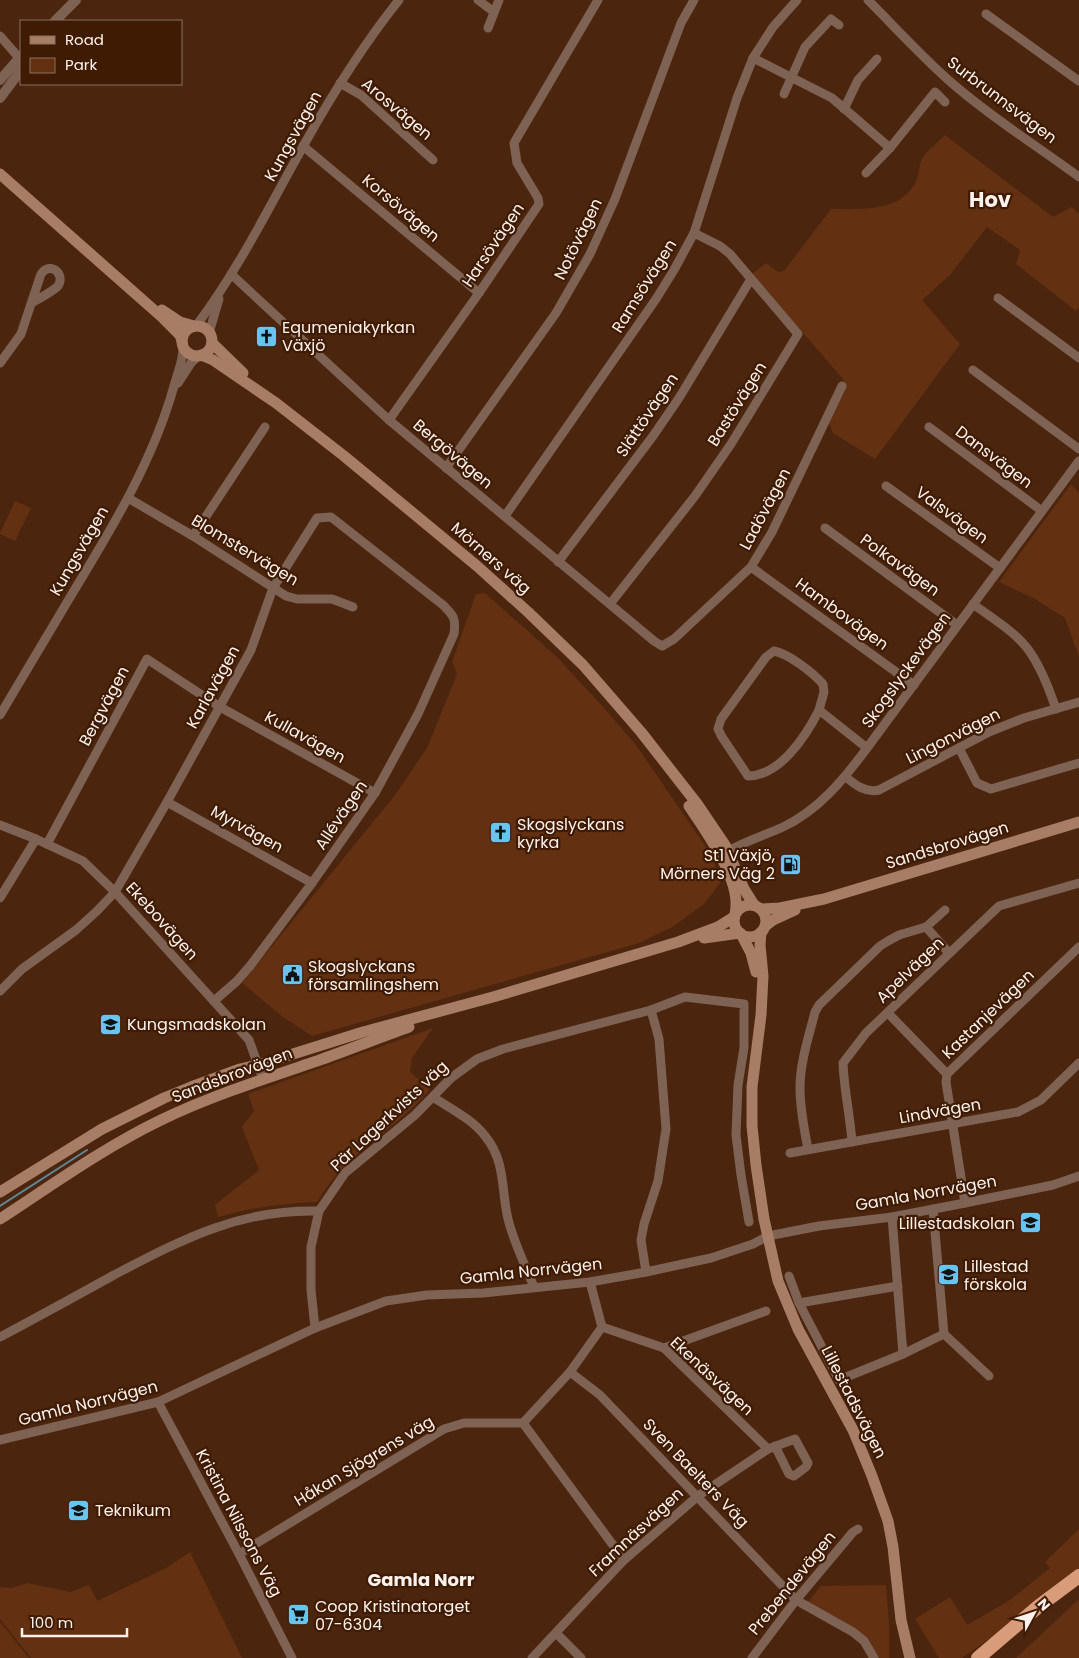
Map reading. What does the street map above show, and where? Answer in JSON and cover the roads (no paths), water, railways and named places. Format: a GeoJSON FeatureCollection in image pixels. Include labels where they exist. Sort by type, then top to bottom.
{"type":"FeatureCollection","features":[{"type":"Feature","properties":{"kind":"highway"},"geometry":{"type":"LineString","coordinates":[[978,1658],[1039,1606],[1079,1576]]}},
{"type":"Feature","properties":{"kind":"highway"},"geometry":{"type":"LineString","coordinates":[[984,1658],[1042,1610],[1059,1592]]}},
{"type":"Feature","properties":{"kind":"main road"},"geometry":{"type":"LineString","coordinates":[[0,163],[41,210]]}},
{"type":"Feature","properties":{"kind":"main road"},"geometry":{"type":"LineString","coordinates":[[0,174],[174,330],[188,353],[199,356],[209,350],[210,338],[201,327],[180,322],[116,276]]}},
{"type":"Feature","properties":{"kind":"main road"},"geometry":{"type":"LineString","coordinates":[[182,343],[185,332],[195,326]]}},
{"type":"Feature","properties":{"kind":"main road","name":"Mörners väg"},"geometry":{"type":"LineString","coordinates":[[210,338],[276,403]]}},
{"type":"Feature","properties":{"kind":"main road","name":"Mörners väg"},"geometry":{"type":"LineString","coordinates":[[199,356],[213,360],[276,403],[344,456],[456,548],[528,612],[583,666],[641,732],[698,805],[744,889],[758,907]]}},
{"type":"Feature","properties":{"kind":"main road","name":"Sandsbrovägen"},"geometry":{"type":"LineString","coordinates":[[763,929],[783,915],[824,899],[1079,822]]}},
{"type":"Feature","properties":{"kind":"main road","name":"Mörners väg"},"geometry":{"type":"LineString","coordinates":[[724,852],[734,889],[737,907],[735,916]]}},
{"type":"Feature","properties":{"kind":"main road","name":"Sandsbrovägen"},"geometry":{"type":"LineString","coordinates":[[758,907],[780,908],[824,899]]}},
{"type":"Feature","properties":{"kind":"main road"},"geometry":{"type":"LineString","coordinates":[[744,906],[758,907],[766,916],[763,929],[753,936],[740,934],[734,925],[735,916],[744,906]]}},
{"type":"Feature","properties":{"kind":"main road","name":"Sandsbrovägen"},"geometry":{"type":"LineString","coordinates":[[0,1192],[126,1116],[191,1087],[240,1069],[362,1032],[493,997],[678,942],[713,929],[735,916]]}},
{"type":"Feature","properties":{"kind":"main road","name":"Lillestadsvägen"},"geometry":{"type":"LineString","coordinates":[[763,929],[760,945],[763,976],[752,1087],[752,1126],[756,1165],[768,1236],[778,1281],[795,1321],[853,1430],[888,1521],[893,1547],[901,1620],[910,1658]]}},
{"type":"Feature","properties":{"kind":"main road","name":"Sandsbrovägen"},"geometry":{"type":"LineString","coordinates":[[678,942],[722,934],[740,934]]}},
{"type":"Feature","properties":{"kind":"main road","name":"Lillestadsvägen"},"geometry":{"type":"LineString","coordinates":[[740,934],[746,940],[754,963],[761,995]]}},
{"type":"Feature","properties":{"kind":"main road","name":"Sandsbrovägen"},"geometry":{"type":"LineString","coordinates":[[0,1219],[134,1134],[162,1119],[224,1093],[493,997]]}},
{"type":"Feature","properties":{"kind":"street"},"geometry":{"type":"LineString","coordinates":[[56,20],[76,0]]}},
{"type":"Feature","properties":{"kind":"street"},"geometry":{"type":"LineString","coordinates":[[63,20],[82,0]]}},
{"type":"Feature","properties":{"kind":"street","name":"Kungsvägen"},"geometry":{"type":"LineString","coordinates":[[195,326],[221,292],[340,83],[371,36],[399,0]]}},
{"type":"Feature","properties":{"kind":"street"},"geometry":{"type":"LineString","coordinates":[[478,0],[494,12]]}},
{"type":"Feature","properties":{"kind":"street"},"geometry":{"type":"LineString","coordinates":[[488,28],[498,0]]}},
{"type":"Feature","properties":{"kind":"street","name":"Harsövägen"},"geometry":{"type":"LineString","coordinates":[[389,420],[539,204],[538,198],[517,163],[514,143],[598,0]]}},
{"type":"Feature","properties":{"kind":"street","name":"Notövägen"},"geometry":{"type":"LineString","coordinates":[[446,468],[556,313],[590,254],[615,199],[681,23],[694,0]]}},
{"type":"Feature","properties":{"kind":"street","name":"Surbrunnsvägen"},"geometry":{"type":"LineString","coordinates":[[868,0],[930,64],[953,84],[1007,126],[1079,177]]}},
{"type":"Feature","properties":{"kind":"street","name":"Ramsövägen"},"geometry":{"type":"LineString","coordinates":[[505,516],[656,299],[674,270],[694,233],[737,98],[753,58],[793,1]]}},
{"type":"Feature","properties":{"kind":"street"},"geometry":{"type":"LineString","coordinates":[[986,14],[1079,80]]}},
{"type":"Feature","properties":{"kind":"street"},"geometry":{"type":"LineString","coordinates":[[784,94],[806,47],[831,18],[839,25]]}},
{"type":"Feature","properties":{"kind":"street"},"geometry":{"type":"LineString","coordinates":[[0,36],[20,57]]}},
{"type":"Feature","properties":{"kind":"street"},"geometry":{"type":"LineString","coordinates":[[753,58],[832,98],[890,148]]}},
{"type":"Feature","properties":{"kind":"street"},"geometry":{"type":"LineString","coordinates":[[0,80],[20,59]]}},
{"type":"Feature","properties":{"kind":"street"},"geometry":{"type":"LineString","coordinates":[[844,109],[858,80],[877,60]]}},
{"type":"Feature","properties":{"kind":"street"},"geometry":{"type":"LineString","coordinates":[[0,98],[20,71]]}},
{"type":"Feature","properties":{"kind":"street","name":"Arosvägen"},"geometry":{"type":"LineString","coordinates":[[340,83],[361,95],[433,160]]}},
{"type":"Feature","properties":{"kind":"street"},"geometry":{"type":"LineString","coordinates":[[866,173],[890,148],[934,92],[945,102]]}},
{"type":"Feature","properties":{"kind":"street","name":"Korsövägen"},"geometry":{"type":"LineString","coordinates":[[303,146],[479,293]]}},
{"type":"Feature","properties":{"kind":"street","name":"Bastövägen"},"geometry":{"type":"LineString","coordinates":[[610,604],[695,496],[731,444],[798,334],[730,254],[720,246],[694,233]]}},
{"type":"Feature","properties":{"kind":"street","name":"Bergövägen"},"geometry":{"type":"LineString","coordinates":[[231,274],[389,420],[654,642],[664,646]]}},
{"type":"Feature","properties":{"kind":"street","name":"Slättövägen"},"geometry":{"type":"LineString","coordinates":[[558,562],[653,436],[679,398],[751,279]]}},
{"type":"Feature","properties":{"kind":"street","name":"Kungsvägen"},"geometry":{"type":"LineString","coordinates":[[210,338],[221,292]]}},
{"type":"Feature","properties":{"kind":"street"},"geometry":{"type":"LineString","coordinates":[[998,298],[1079,358]]}},
{"type":"Feature","properties":{"kind":"street"},"geometry":{"type":"LineString","coordinates":[[0,363],[21,334],[33,302]]}},
{"type":"Feature","properties":{"kind":"street","name":"Kungsvägen"},"geometry":{"type":"LineString","coordinates":[[0,715],[128,498],[150,453],[171,396],[181,359],[182,343]]}},
{"type":"Feature","properties":{"kind":"street","name":"Kungsvägen"},"geometry":{"type":"LineString","coordinates":[[171,396],[183,374],[199,356]]}},
{"type":"Feature","properties":{"kind":"street"},"geometry":{"type":"LineString","coordinates":[[973,370],[1079,449]]}},
{"type":"Feature","properties":{"kind":"street","name":"Ladövägen"},"geometry":{"type":"LineString","coordinates":[[664,646],[674,639],[751,567],[776,524],[842,386]]}},
{"type":"Feature","properties":{"kind":"street"},"geometry":{"type":"LineString","coordinates":[[194,536],[265,427]]}},
{"type":"Feature","properties":{"kind":"street","name":"Dansvägen"},"geometry":{"type":"LineString","coordinates":[[929,427],[1042,511]]}},
{"type":"Feature","properties":{"kind":"street","name":"Skogslyckevägen"},"geometry":{"type":"LineString","coordinates":[[724,852],[784,826],[803,815],[828,795],[846,777],[1079,461]]}},
{"type":"Feature","properties":{"kind":"street","name":"Valsvägen"},"geometry":{"type":"LineString","coordinates":[[886,486],[1000,568]]}},
{"type":"Feature","properties":{"kind":"street","name":"Blomstervägen"},"geometry":{"type":"LineString","coordinates":[[128,498],[194,536],[286,596],[297,599],[332,599],[353,607]]}},
{"type":"Feature","properties":{"kind":"street","name":"Karlavägen"},"geometry":{"type":"LineString","coordinates":[[0,991],[22,969],[76,930],[115,892],[251,650],[273,588],[317,518],[331,517],[442,605],[453,615],[455,623]]}},
{"type":"Feature","properties":{"kind":"street","name":"Polkavägen"},"geometry":{"type":"LineString","coordinates":[[825,528],[957,626]]}},
{"type":"Feature","properties":{"kind":"street","name":"Hambovägen"},"geometry":{"type":"LineString","coordinates":[[751,567],[914,685]]}},
{"type":"Feature","properties":{"kind":"street"},"geometry":{"type":"LineString","coordinates":[[973,604],[1012,633],[1030,651],[1045,677],[1056,709]]}},
{"type":"Feature","properties":{"kind":"street","name":"Allévägen"},"geometry":{"type":"LineString","coordinates":[[214,1001],[237,981],[250,966],[312,883],[375,793],[418,714],[454,634],[455,623]]}},
{"type":"Feature","properties":{"kind":"street"},"geometry":{"type":"LineString","coordinates":[[774,651],[782,652],[816,676],[823,684],[824,692],[819,710],[799,743],[777,765],[757,776],[748,776],[718,729],[721,719],[766,657],[774,651]]}},
{"type":"Feature","properties":{"kind":"street","name":"Bergvägen"},"geometry":{"type":"LineString","coordinates":[[48,844],[147,659],[220,707]]}},
{"type":"Feature","properties":{"kind":"street","name":"Lingonvägen"},"geometry":{"type":"LineString","coordinates":[[846,777],[863,788],[874,792],[988,732],[1024,718],[1079,702]]}},
{"type":"Feature","properties":{"kind":"street","name":"Kullavägen"},"geometry":{"type":"LineString","coordinates":[[220,707],[375,793]]}},
{"type":"Feature","properties":{"kind":"street"},"geometry":{"type":"LineString","coordinates":[[819,710],[867,748]]}},
{"type":"Feature","properties":{"kind":"street"},"geometry":{"type":"LineString","coordinates":[[959,748],[977,783],[991,789],[1079,763]]}},
{"type":"Feature","properties":{"kind":"street","name":"Myrvägen"},"geometry":{"type":"LineString","coordinates":[[167,802],[312,883]]}},
{"type":"Feature","properties":{"kind":"street","name":"Ekebovägen"},"geometry":{"type":"LineString","coordinates":[[0,825],[48,844],[83,861],[115,892],[249,1040],[262,1079]]}},
{"type":"Feature","properties":{"kind":"street"},"geometry":{"type":"LineString","coordinates":[[0,898],[36,839]]}},
{"type":"Feature","properties":{"kind":"street","name":"Apelvägen"},"geometry":{"type":"LineString","coordinates":[[852,1142],[850,1116],[844,1087],[843,1063],[866,1033],[999,906],[1079,883]]}},
{"type":"Feature","properties":{"kind":"street"},"geometry":{"type":"LineString","coordinates":[[808,1149],[801,1108],[800,1086],[803,1061],[815,1012],[819,1005],[880,946],[899,935],[926,927],[945,910]]}},
{"type":"Feature","properties":{"kind":"street"},"geometry":{"type":"LineString","coordinates":[[926,927],[949,953]]}},
{"type":"Feature","properties":{"kind":"street","name":"Kastanjevägen"},"geometry":{"type":"LineString","coordinates":[[965,1203],[946,1082],[947,1074],[1079,947]]}},
{"type":"Feature","properties":{"kind":"street","name":"Pär Lagerkvists väg"},"geometry":{"type":"LineString","coordinates":[[319,1210],[345,1174],[415,1115],[451,1078],[477,1059],[503,1049],[651,1010],[685,997],[744,1004],[744,1048],[738,1085],[736,1135],[740,1167]]}},
{"type":"Feature","properties":{"kind":"street"},"geometry":{"type":"LineString","coordinates":[[646,1272],[641,1240],[644,1224],[658,1181],[666,1129],[659,1039],[651,1010]]}},
{"type":"Feature","properties":{"kind":"street"},"geometry":{"type":"LineString","coordinates":[[888,1012],[947,1074]]}},
{"type":"Feature","properties":{"kind":"street","name":"Lindvägen"},"geometry":{"type":"LineString","coordinates":[[790,1153],[1018,1112],[1041,1100],[1079,1064]]}},
{"type":"Feature","properties":{"kind":"street"},"geometry":{"type":"LineString","coordinates":[[432,1098],[471,1121],[485,1136],[497,1155],[503,1180],[508,1219],[518,1252],[534,1287]]}},
{"type":"Feature","properties":{"kind":"street"},"geometry":{"type":"LineString","coordinates":[[750,1222],[740,1167],[756,1165]]}},
{"type":"Feature","properties":{"kind":"street","name":"Gamla Norrvägen"},"geometry":{"type":"LineString","coordinates":[[0,1440],[158,1402],[315,1328],[386,1301],[427,1295],[483,1293],[590,1282],[646,1272],[711,1258],[753,1244],[768,1236],[819,1226],[892,1217],[965,1203],[1053,1185],[1079,1176]]}},
{"type":"Feature","properties":{"kind":"street"},"geometry":{"type":"LineString","coordinates":[[933,1209],[944,1334],[989,1376]]}},
{"type":"Feature","properties":{"kind":"street"},"geometry":{"type":"LineString","coordinates":[[0,1337],[160,1251],[211,1228],[251,1216],[319,1210],[311,1247],[311,1290],[315,1328]]}},
{"type":"Feature","properties":{"kind":"street"},"geometry":{"type":"LineString","coordinates":[[892,1217],[903,1354],[944,1334]]}},
{"type":"Feature","properties":{"kind":"street","name":"Lillestadsvägen"},"geometry":{"type":"LineString","coordinates":[[789,1276],[799,1303],[839,1380],[903,1354]]}},
{"type":"Feature","properties":{"kind":"street"},"geometry":{"type":"LineString","coordinates":[[590,1282],[602,1327],[570,1372],[523,1422],[624,1560]]}},
{"type":"Feature","properties":{"kind":"street"},"geometry":{"type":"LineString","coordinates":[[799,1303],[898,1286]]}},
{"type":"Feature","properties":{"kind":"street"},"geometry":{"type":"LineString","coordinates":[[664,1348],[766,1311]]}},
{"type":"Feature","properties":{"kind":"street","name":"Ekenäsvägen"},"geometry":{"type":"LineString","coordinates":[[602,1327],[664,1348],[771,1448]]}},
{"type":"Feature","properties":{"kind":"street","name":"Sven Baelters Väg"},"geometry":{"type":"LineString","coordinates":[[570,1372],[600,1395],[796,1600]]}},
{"type":"Feature","properties":{"kind":"street","name":"Kristina Nilssons Väg"},"geometry":{"type":"LineString","coordinates":[[158,1402],[292,1658]]}},
{"type":"Feature","properties":{"kind":"street","name":"Håkan Sjögrens väg"},"geometry":{"type":"LineString","coordinates":[[239,1554],[444,1429],[464,1423],[523,1422]]}},
{"type":"Feature","properties":{"kind":"street","name":"Framnäsvägen"},"geometry":{"type":"LineString","coordinates":[[532,1658],[624,1560],[698,1496],[771,1448]]}},
{"type":"Feature","properties":{"kind":"street","name":"Prebendevägen"},"geometry":{"type":"LineString","coordinates":[[752,1658],[796,1600],[853,1532],[858,1529]]}},
{"type":"Feature","properties":{"kind":"street"},"geometry":{"type":"LineString","coordinates":[[796,1600],[864,1640],[874,1658]]}},
{"type":"Feature","properties":{"kind":"street"},"geometry":{"type":"LineString","coordinates":[[556,1633],[581,1658]]}},
{"type":"Feature","properties":{"kind":"waterway"},"geometry":{"type":"LineString","coordinates":[[0,1206],[87,1150]]}},
{"type":"Feature","properties":{"kind":"place","name":"Equmeniakyrkan Växjö"},"geometry":{"type":"Point","coordinates":[266,336]}},
{"type":"Feature","properties":{"kind":"place","name":"Skogslyckans kyrka"},"geometry":{"type":"Point","coordinates":[501,833]}},
{"type":"Feature","properties":{"kind":"place","name":"St1 Växjö, Mörners Väg 2"},"geometry":{"type":"Point","coordinates":[791,864]}},
{"type":"Feature","properties":{"kind":"place","name":"Skogslyckans församlingshem"},"geometry":{"type":"Point","coordinates":[292,975]}},
{"type":"Feature","properties":{"kind":"place","name":"Kungsmadskolan"},"geometry":{"type":"Point","coordinates":[111,1024]}},
{"type":"Feature","properties":{"kind":"place","name":"Lillestadskolan"},"geometry":{"type":"Point","coordinates":[1031,1223]}},
{"type":"Feature","properties":{"kind":"place","name":"Lillestad förskola"},"geometry":{"type":"Point","coordinates":[948,1275]}},
{"type":"Feature","properties":{"kind":"place","name":"Teknikum"},"geometry":{"type":"Point","coordinates":[79,1510]}},
{"type":"Feature","properties":{"kind":"place","name":"Coop Kristinatorget 07-6304"},"geometry":{"type":"Point","coordinates":[299,1615]}},
{"type":"Feature","properties":{"kind":"district","name":"Hov"},"geometry":{"type":"Point","coordinates":[990,199]}},
{"type":"Feature","properties":{"kind":"district","name":"Gamla Norr"},"geometry":{"type":"Point","coordinates":[421,1579]}}]}
